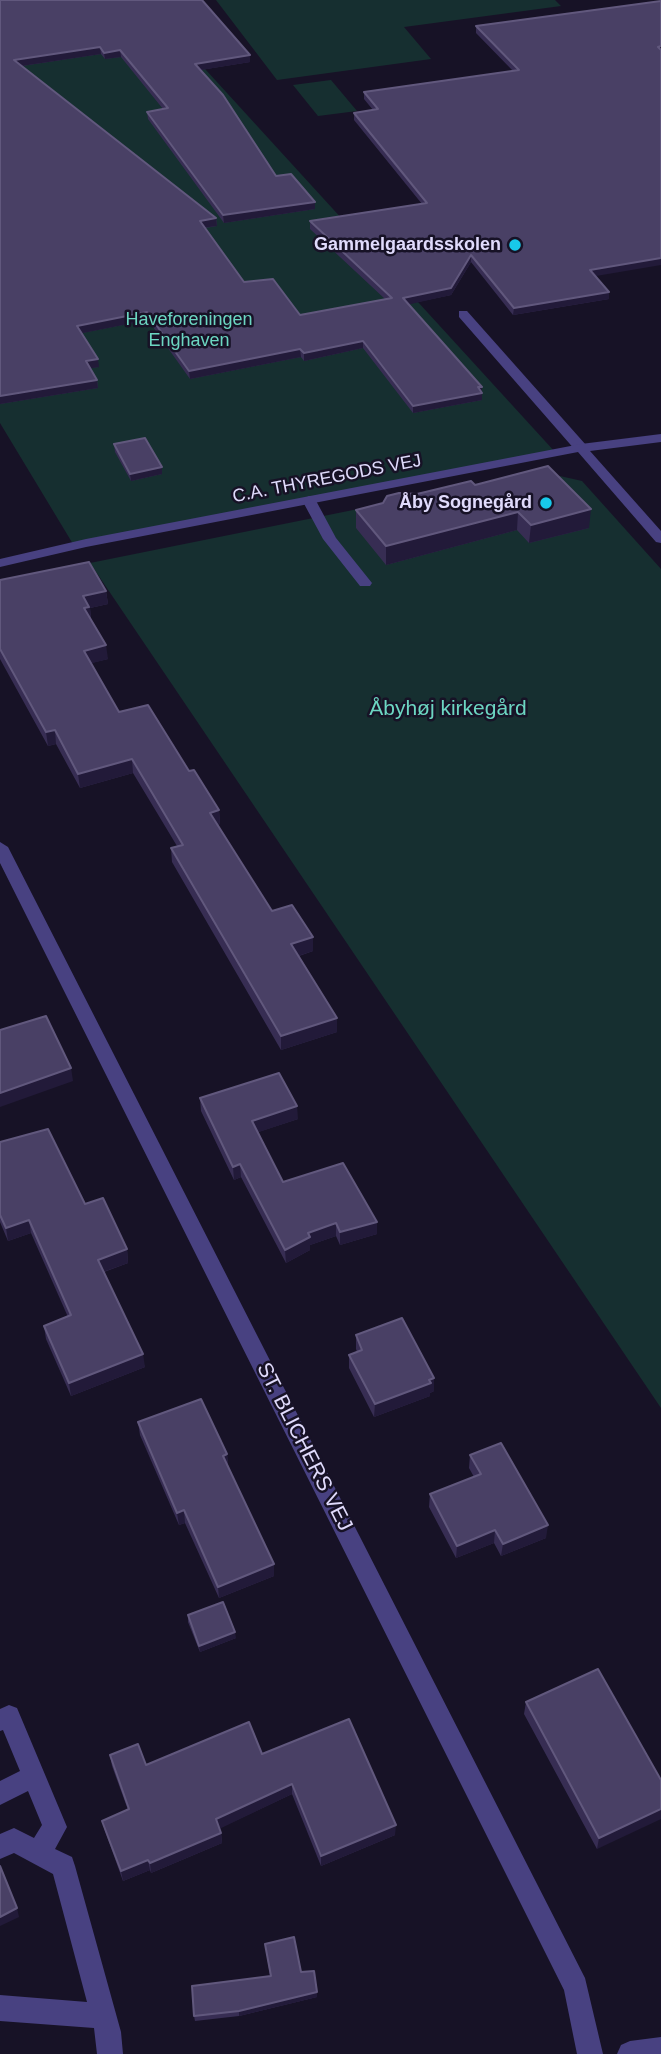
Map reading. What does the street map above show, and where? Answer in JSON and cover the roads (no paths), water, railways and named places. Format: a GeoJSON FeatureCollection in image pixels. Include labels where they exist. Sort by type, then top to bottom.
{"type":"FeatureCollection","features":[{"type":"Feature","properties":{"kind":"street"},"geometry":{"type":"LineString","coordinates":[[463,314],[661,539]]}},
{"type":"Feature","properties":{"kind":"street","name":"C.A. THYREGODS VEJ"},"geometry":{"type":"LineString","coordinates":[[0,563],[86,543],[309,500],[581,449],[661,438]]}},
{"type":"Feature","properties":{"kind":"street"},"geometry":{"type":"LineString","coordinates":[[309,500],[330,538],[365,583]]}},
{"type":"Feature","properties":{"kind":"street","name":"ST. BLICHERS VEJ"},"geometry":{"type":"LineString","coordinates":[[0,847],[576,1987],[590,2054]]}},
{"type":"Feature","properties":{"kind":"street"},"geometry":{"type":"LineString","coordinates":[[0,1720],[9,1716],[55,1827],[38,1853]]}},
{"type":"Feature","properties":{"kind":"street"},"geometry":{"type":"LineString","coordinates":[[0,1793],[35,1776]]}},
{"type":"Feature","properties":{"kind":"street"},"geometry":{"type":"LineString","coordinates":[[0,1847],[14,1839],[63,1866],[104,2016],[110,2054]]}},
{"type":"Feature","properties":{"kind":"street"},"geometry":{"type":"LineString","coordinates":[[0,2008],[104,2016]]}},
{"type":"Feature","properties":{"kind":"street"},"geometry":{"type":"LineString","coordinates":[[630,2054],[661,2050]]}},
{"type":"Feature","properties":{"kind":"place","name":"Gammelgaardsskolen"},"geometry":{"type":"Point","coordinates":[515,245]}},
{"type":"Feature","properties":{"kind":"place","name":"Åby Sognegård"},"geometry":{"type":"Point","coordinates":[546,503]}},
{"type":"Feature","properties":{"kind":"park label","name":"Haveforeningen Enghaven"},"geometry":{"type":"Point","coordinates":[189,330]}},
{"type":"Feature","properties":{"kind":"park label","name":"Åbyhøj kirkegård"},"geometry":{"type":"Point","coordinates":[448,709]}}]}
